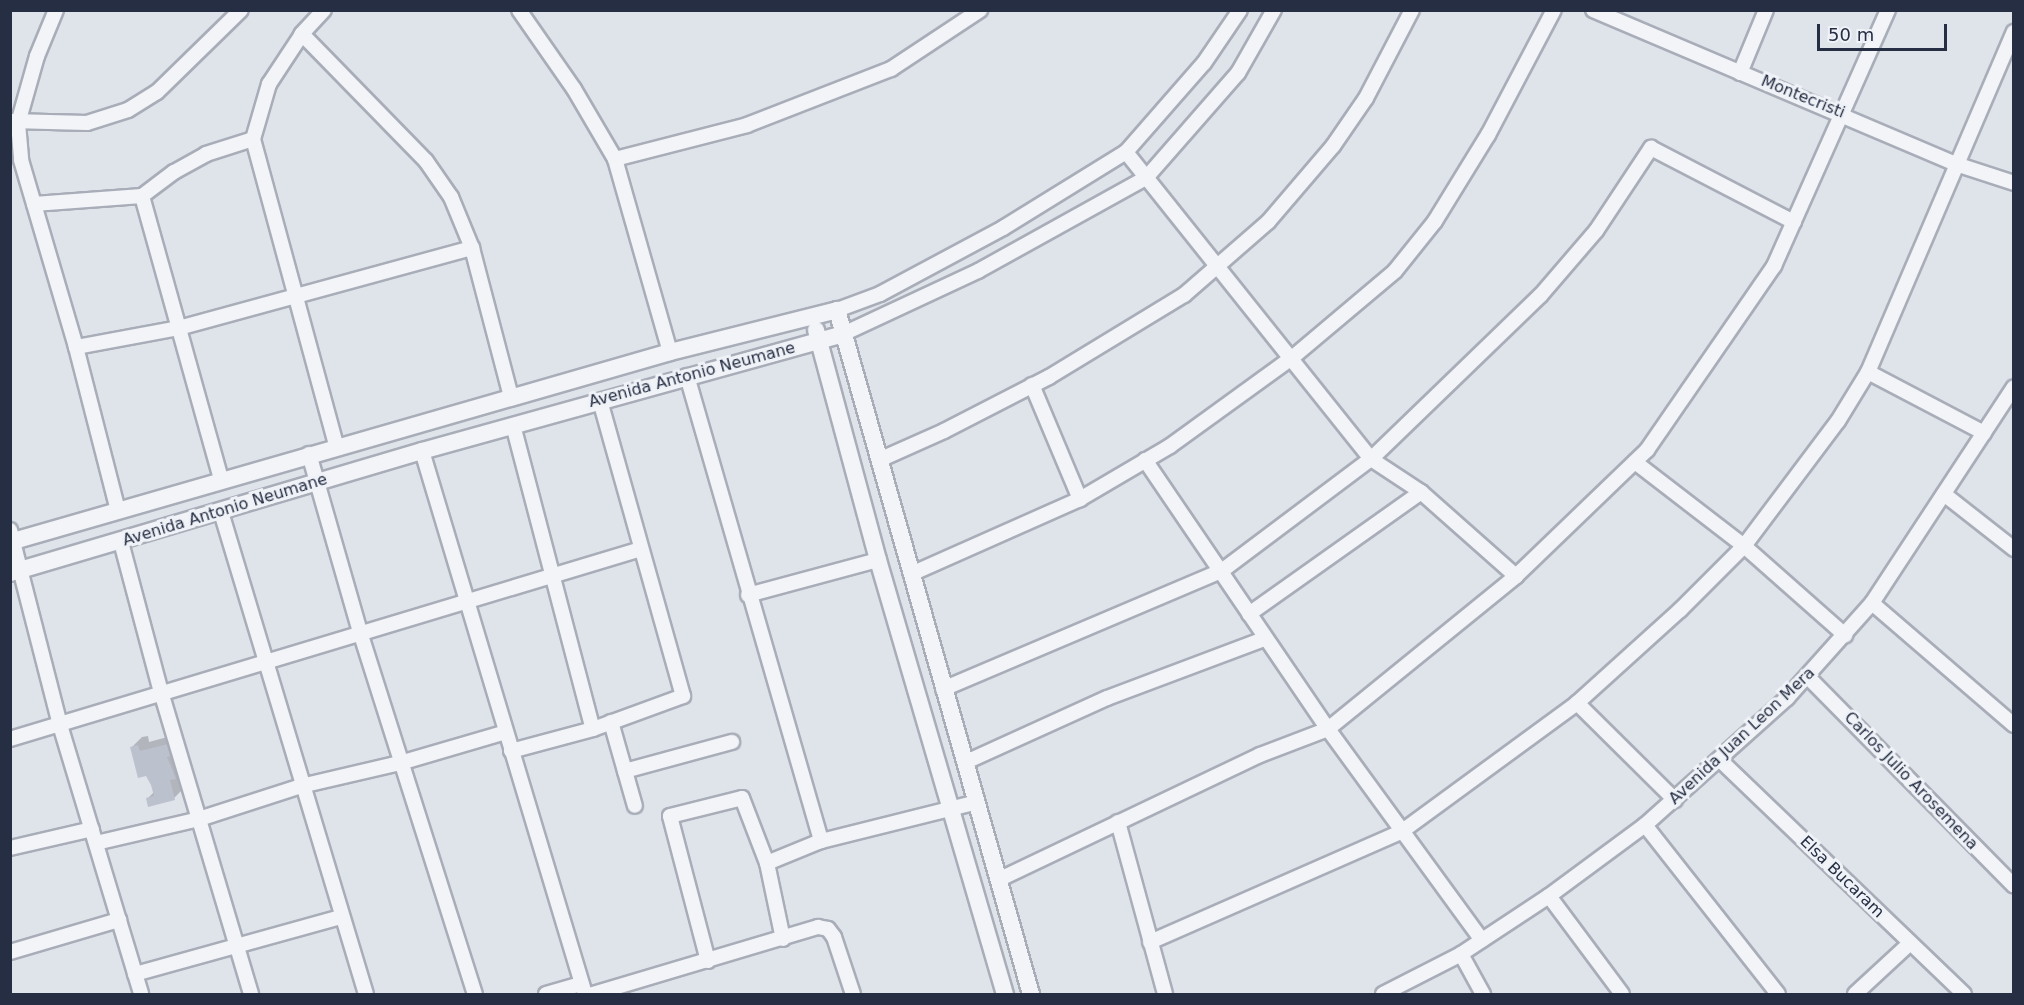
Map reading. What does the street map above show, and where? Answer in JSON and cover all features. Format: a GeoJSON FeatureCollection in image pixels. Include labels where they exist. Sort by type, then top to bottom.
{"type":"FeatureCollection","features":[{"type":"Feature","properties":{"kind":"street"},"geometry":{"type":"LineString","coordinates":[[56,10],[14,122],[21,160],[76,347],[118,511]]}},
{"type":"Feature","properties":{"kind":"street"},"geometry":{"type":"LineString","coordinates":[[14,122],[87,123],[128,111],[157,92],[241,10]]}},
{"type":"Feature","properties":{"kind":"street"},"geometry":{"type":"LineString","coordinates":[[324,10],[302,34],[269,84],[252,139],[337,448]]}},
{"type":"Feature","properties":{"kind":"street"},"geometry":{"type":"LineString","coordinates":[[519,10],[574,89],[615,159],[670,352]]}},
{"type":"Feature","properties":{"kind":"street"},"geometry":{"type":"LineString","coordinates":[[615,159],[747,125],[891,69],[980,10]]}},
{"type":"Feature","properties":{"kind":"street","name":"Avenida Antonio Neumane"},"geometry":{"type":"LineString","coordinates":[[11,537],[118,511],[221,479],[670,352],[812,318],[880,294],[1003,228],[1126,152],[1204,63],[1240,10]]}},
{"type":"Feature","properties":{"kind":"street","name":"Avenida Antonio Neumane"},"geometry":{"type":"LineString","coordinates":[[16,571],[122,542],[316,481],[843,334],[978,271],[1146,178],[1238,73],[1274,10]]}},
{"type":"Feature","properties":{"kind":"street"},"geometry":{"type":"LineString","coordinates":[[879,460],[944,432],[1032,385],[1184,295],[1268,222],[1333,146],[1366,98],[1412,10]]}},
{"type":"Feature","properties":{"kind":"street"},"geometry":{"type":"LineString","coordinates":[[911,574],[1080,499],[1145,460],[1293,357],[1395,271],[1435,221],[1488,135],[1554,10]]}},
{"type":"Feature","properties":{"kind":"street","name":"Montecristi"},"geometry":{"type":"LineString","coordinates":[[1593,10],[1740,73],[1844,113],[1959,165],[2013,183]]}},
{"type":"Feature","properties":{"kind":"street"},"geometry":{"type":"LineString","coordinates":[[1740,73],[1766,10]]}},
{"type":"Feature","properties":{"kind":"street"},"geometry":{"type":"LineString","coordinates":[[1000,879],[1260,755],[1328,729],[1516,576],[1635,462],[1774,266],[1888,10]]}},
{"type":"Feature","properties":{"kind":"street"},"geometry":{"type":"LineString","coordinates":[[1150,942],[1401,832],[1577,703],[1680,610],[1744,546],[1825,439],[1869,372],[1959,165],[2013,32]]}},
{"type":"Feature","properties":{"kind":"street"},"geometry":{"type":"LineString","coordinates":[[302,34],[426,160],[451,197],[472,248],[511,397]]}},
{"type":"Feature","properties":{"kind":"street"},"geometry":{"type":"LineString","coordinates":[[34,204],[142,196],[174,172],[206,154],[252,139]]}},
{"type":"Feature","properties":{"kind":"street"},"geometry":{"type":"LineString","coordinates":[[943,689],[1223,570],[1371,459],[1540,297],[1596,231],[1652,148],[1794,222]]}},
{"type":"Feature","properties":{"kind":"street"},"geometry":{"type":"LineString","coordinates":[[1126,152],[1215,268],[1293,357],[1371,459],[1421,492],[1516,576]]}},
{"type":"Feature","properties":{"kind":"street"},"geometry":{"type":"LineString","coordinates":[[142,196],[221,479]]}},
{"type":"Feature","properties":{"kind":"street"},"geometry":{"type":"LineString","coordinates":[[76,347],[179,328],[295,294],[472,248]]}},
{"type":"Feature","properties":{"kind":"street"},"geometry":{"type":"LineString","coordinates":[[837,310],[1031,994]]}},
{"type":"Feature","properties":{"kind":"street"},"geometry":{"type":"LineString","coordinates":[[812,318],[878,560],[1005,994]]}},
{"type":"Feature","properties":{"kind":"street"},"geometry":{"type":"LineString","coordinates":[[1869,372],[1984,433]]}},
{"type":"Feature","properties":{"kind":"street"},"geometry":{"type":"LineString","coordinates":[[687,376],[748,595],[821,841]]}},
{"type":"Feature","properties":{"kind":"street"},"geometry":{"type":"LineString","coordinates":[[1032,385],[1080,499]]}},
{"type":"Feature","properties":{"kind":"street","name":"Avenida Juan Leon Mera"},"geometry":{"type":"LineString","coordinates":[[1383,994],[1461,954],[1549,896],[1645,825],[1720,760],[1808,676],[1872,603],[2013,387]]}},
{"type":"Feature","properties":{"kind":"street"},"geometry":{"type":"LineString","coordinates":[[512,751],[593,729],[684,696],[600,401]]}},
{"type":"Feature","properties":{"kind":"street"},"geometry":{"type":"LineString","coordinates":[[513,425],[593,729]]}},
{"type":"Feature","properties":{"kind":"street"},"geometry":{"type":"LineString","coordinates":[[422,451],[584,989],[546,994]]}},
{"type":"Feature","properties":{"kind":"street"},"geometry":{"type":"LineString","coordinates":[[309,454],[400,763],[475,994]]}},
{"type":"Feature","properties":{"kind":"street"},"geometry":{"type":"LineString","coordinates":[[1145,460],[1223,570],[1264,639],[1401,832],[1482,940]]}},
{"type":"Feature","properties":{"kind":"street"},"geometry":{"type":"LineString","coordinates":[[1635,462],[1744,546],[1845,635]]}},
{"type":"Feature","properties":{"kind":"street"},"geometry":{"type":"LineString","coordinates":[[1249,614],[1421,492]]}},
{"type":"Feature","properties":{"kind":"street"},"geometry":{"type":"LineString","coordinates":[[1944,494],[2013,549]]}},
{"type":"Feature","properties":{"kind":"street"},"geometry":{"type":"LineString","coordinates":[[221,512],[264,665],[366,994]]}},
{"type":"Feature","properties":{"kind":"street"},"geometry":{"type":"LineString","coordinates":[[11,537],[16,571],[141,994]]}},
{"type":"Feature","properties":{"kind":"street"},"geometry":{"type":"LineString","coordinates":[[122,542],[161,692],[251,994]]}},
{"type":"Feature","properties":{"kind":"street"},"geometry":{"type":"LineString","coordinates":[[10,739],[161,692],[264,665],[641,549]]}},
{"type":"Feature","properties":{"kind":"street"},"geometry":{"type":"LineString","coordinates":[[748,595],[878,560]]}},
{"type":"Feature","properties":{"kind":"street"},"geometry":{"type":"LineString","coordinates":[[1872,603],[2013,725]]}},
{"type":"Feature","properties":{"kind":"street"},"geometry":{"type":"LineString","coordinates":[[966,762],[1107,698],[1264,639]]}},
{"type":"Feature","properties":{"kind":"street","name":"Carlos Julio Arosemena"},"geometry":{"type":"LineString","coordinates":[[1808,676],[2013,886]]}},
{"type":"Feature","properties":{"kind":"street"},"geometry":{"type":"LineString","coordinates":[[1577,703],[1675,800]]}},
{"type":"Feature","properties":{"kind":"street"},"geometry":{"type":"LineString","coordinates":[[611,722],[635,806]]}},
{"type":"Feature","properties":{"kind":"street"},"geometry":{"type":"LineString","coordinates":[[96,843],[199,819],[301,786],[400,763],[507,732]]}},
{"type":"Feature","properties":{"kind":"street"},"geometry":{"type":"LineString","coordinates":[[625,771],[732,742]]}},
{"type":"Feature","properties":{"kind":"street","name":"Elsa Bucaram"},"geometry":{"type":"LineString","coordinates":[[1720,760],[1964,994]]}},
{"type":"Feature","properties":{"kind":"street"},"geometry":{"type":"LineString","coordinates":[[708,961],[670,816],[742,798],[767,863],[783,939]]}},
{"type":"Feature","properties":{"kind":"street"},"geometry":{"type":"LineString","coordinates":[[767,863],[821,841],[977,802]]}},
{"type":"Feature","properties":{"kind":"street"},"geometry":{"type":"LineString","coordinates":[[1118,822],[1165,994]]}},
{"type":"Feature","properties":{"kind":"street"},"geometry":{"type":"LineString","coordinates":[[1645,825],[1778,994]]}},
{"type":"Feature","properties":{"kind":"street"},"geometry":{"type":"LineString","coordinates":[[10,848],[92,830]]}},
{"type":"Feature","properties":{"kind":"street"},"geometry":{"type":"LineString","coordinates":[[1549,896],[1622,994]]}},
{"type":"Feature","properties":{"kind":"street"},"geometry":{"type":"LineString","coordinates":[[135,974],[340,916]]}},
{"type":"Feature","properties":{"kind":"street"},"geometry":{"type":"LineString","coordinates":[[10,952],[119,920]]}},
{"type":"Feature","properties":{"kind":"street"},"geometry":{"type":"LineString","coordinates":[[593,994],[818,927],[828,928],[853,994]]}},
{"type":"Feature","properties":{"kind":"street"},"geometry":{"type":"LineString","coordinates":[[1855,994],[1910,943]]}},
{"type":"Feature","properties":{"kind":"street"},"geometry":{"type":"LineString","coordinates":[[1461,954],[1483,994]]}},
{"type":"Feature","properties":{"kind":"building"},"geometry":{"type":"Polygon","coordinates":[[[172,743],[175,755],[167,757],[176,779],[170,780],[175,800],[148,807],[146,798],[154,796],[151,785],[146,776],[138,778],[130,747],[138,745],[140,751],[172,743]]]}}]}
